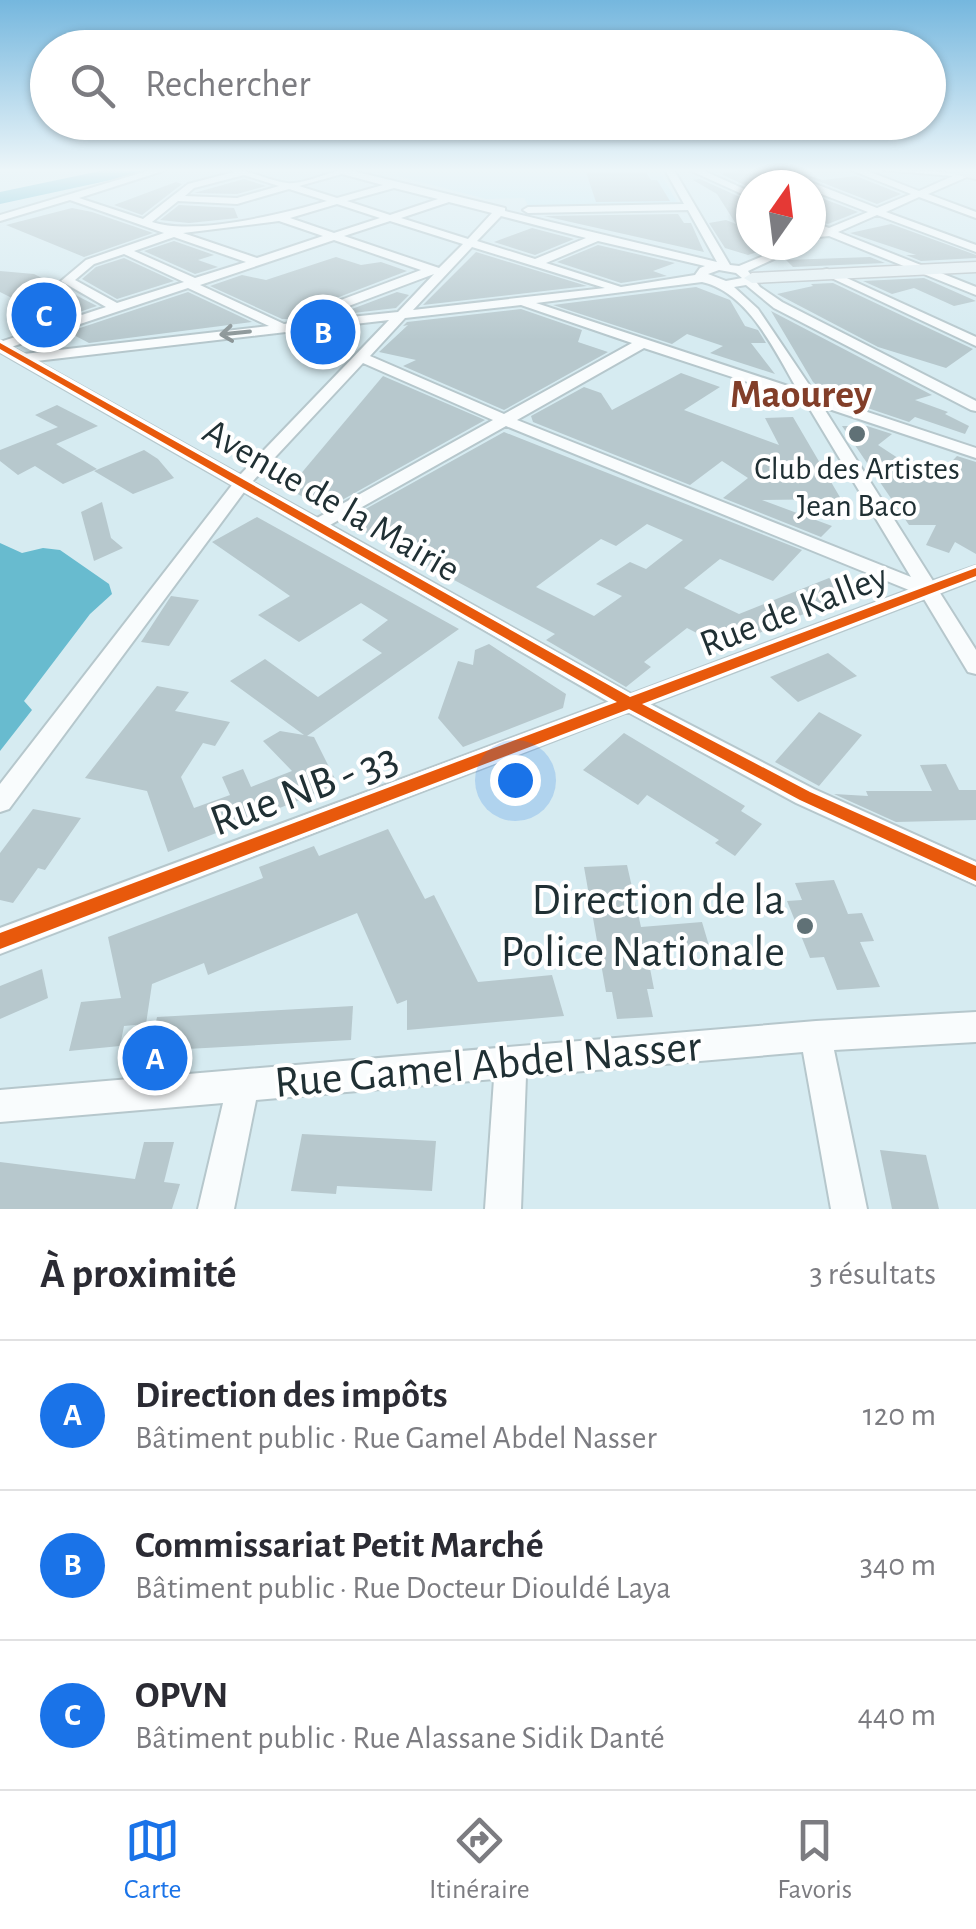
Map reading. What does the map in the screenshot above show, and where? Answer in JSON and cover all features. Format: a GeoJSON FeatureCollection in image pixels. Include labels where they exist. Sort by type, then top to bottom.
{"type":"FeatureCollection","features":[{"type":"Feature","properties":{"kind":"main road"},"geometry":{"type":"LineString","coordinates":[[740,269],[827,272],[976,267]]}},
{"type":"Feature","properties":{"kind":"main road"},"geometry":{"type":"LineString","coordinates":[[740,269],[809,272]]}},
{"type":"Feature","properties":{"kind":"street"},"geometry":{"type":"LineString","coordinates":[[161,226],[258,262]]}},
{"type":"Feature","properties":{"kind":"street"},"geometry":{"type":"LineString","coordinates":[[118,308],[66,282],[90,262],[121,249],[175,232],[214,226]]}},
{"type":"Feature","properties":{"kind":"street"},"geometry":{"type":"LineString","coordinates":[[214,245],[240,238],[243,226]]}},
{"type":"Feature","properties":{"kind":"street"},"geometry":{"type":"LineString","coordinates":[[307,226],[436,271]]}},
{"type":"Feature","properties":{"kind":"street"},"geometry":{"type":"LineString","coordinates":[[0,346],[366,226]]}},
{"type":"Feature","properties":{"kind":"street"},"geometry":{"type":"LineString","coordinates":[[421,226],[622,290]]}},
{"type":"Feature","properties":{"kind":"street"},"geometry":{"type":"LineString","coordinates":[[0,802],[240,485],[402,314],[436,271],[485,226]]}},
{"type":"Feature","properties":{"kind":"street"},"geometry":{"type":"LineString","coordinates":[[560,226],[656,253],[740,269]]}},
{"type":"Feature","properties":{"kind":"street"},"geometry":{"type":"LineString","coordinates":[[705,226],[740,269],[778,305],[976,406]]}},
{"type":"Feature","properties":{"kind":"street"},"geometry":{"type":"LineString","coordinates":[[828,233],[843,226]]}},
{"type":"Feature","properties":{"kind":"street"},"geometry":{"type":"LineString","coordinates":[[913,226],[976,249]]}},
{"type":"Feature","properties":{"kind":"street"},"geometry":{"type":"LineString","coordinates":[[828,233],[976,291]]}},
{"type":"Feature","properties":{"kind":"street"},"geometry":{"type":"LineString","coordinates":[[538,262],[598,237]]}},
{"type":"Feature","properties":{"kind":"street"},"geometry":{"type":"LineString","coordinates":[[121,249],[281,328],[436,271]]}},
{"type":"Feature","properties":{"kind":"street"},"geometry":{"type":"LineString","coordinates":[[656,253],[711,280],[754,312]]}},
{"type":"Feature","properties":{"kind":"street"},"geometry":{"type":"LineString","coordinates":[[22,358],[711,280],[762,260]]}},
{"type":"Feature","properties":{"kind":"street"},"geometry":{"type":"LineString","coordinates":[[711,280],[740,269]]}},
{"type":"Feature","properties":{"kind":"street"},"geometry":{"type":"LineString","coordinates":[[740,269],[754,312],[812,399],[976,667]]}},
{"type":"Feature","properties":{"kind":"street"},"geometry":{"type":"LineString","coordinates":[[827,272],[976,342]]}},
{"type":"Feature","properties":{"kind":"street"},"geometry":{"type":"LineString","coordinates":[[388,287],[422,291]]}},
{"type":"Feature","properties":{"kind":"street"},"geometry":{"type":"LineString","coordinates":[[520,301],[641,344],[971,448]]}},
{"type":"Feature","properties":{"kind":"street"},"geometry":{"type":"LineString","coordinates":[[57,328],[97,348]]}},
{"type":"Feature","properties":{"kind":"street"},"geometry":{"type":"LineString","coordinates":[[314,527],[641,344]]}},
{"type":"Feature","properties":{"kind":"street","name":"Avenue de la Mairie"},"geometry":{"type":"LineString","coordinates":[[0,346],[633,705],[805,796],[976,874]]}},
{"type":"Feature","properties":{"kind":"street"},"geometry":{"type":"LineString","coordinates":[[361,357],[507,421],[928,591]]}},
{"type":"Feature","properties":{"kind":"street","name":"Rue de Kalley"},"geometry":{"type":"LineString","coordinates":[[633,705],[976,572]]}},
{"type":"Feature","properties":{"kind":"street","name":"Rue NB - 33"},"geometry":{"type":"LineString","coordinates":[[0,941],[633,705]]}},
{"type":"Feature","properties":{"kind":"street","name":"Rue Gamel Abdel Nasser"},"geometry":{"type":"LineString","coordinates":[[0,1106],[816,1036],[976,1028]]}},
{"type":"Feature","properties":{"kind":"street"},"geometry":{"type":"LineString","coordinates":[[816,1036],[848,1209]]}},
{"type":"Feature","properties":{"kind":"street"},"geometry":{"type":"LineString","coordinates":[[503,1209],[511,1064]]}},
{"type":"Feature","properties":{"kind":"street"},"geometry":{"type":"LineString","coordinates":[[216,1209],[243,1087]]}},
{"type":"Feature","properties":{"kind":"water"},"geometry":{"type":"Polygon","coordinates":[[[0,543],[22,553],[43,548],[60,550],[109,584],[112,594],[90,614],[24,701],[32,710],[0,751],[0,543]]]}},
{"type":"Feature","properties":{"kind":"building"},"geometry":{"type":"Polygon","coordinates":[[[9,226],[134,226],[153,233],[84,257],[9,226]]]}},
{"type":"Feature","properties":{"kind":"building"},"geometry":{"type":"Polygon","coordinates":[[[590,226],[693,226],[704,252],[590,226]]]}},
{"type":"Feature","properties":{"kind":"building"},"geometry":{"type":"Polygon","coordinates":[[[711,226],[736,226],[736,251],[725,248],[711,226]]]}},
{"type":"Feature","properties":{"kind":"building"},"geometry":{"type":"Polygon","coordinates":[[[898,226],[976,258],[921,261],[906,255],[916,255],[850,233],[898,226]]]}},
{"type":"Feature","properties":{"kind":"building"},"geometry":{"type":"Polygon","coordinates":[[[532,228],[574,239],[535,255],[494,242],[532,228]]]}},
{"type":"Feature","properties":{"kind":"building"},"geometry":{"type":"Polygon","coordinates":[[[174,241],[214,255],[198,260],[218,267],[195,274],[144,251],[174,241]]]}},
{"type":"Feature","properties":{"kind":"building"},"geometry":{"type":"Polygon","coordinates":[[[598,245],[675,263],[653,271],[667,276],[621,283],[557,262],[598,245]]]}},
{"type":"Feature","properties":{"kind":"building"},"geometry":{"type":"Polygon","coordinates":[[[476,252],[587,286],[423,305],[476,252]]]}},
{"type":"Feature","properties":{"kind":"building"},"geometry":{"type":"Polygon","coordinates":[[[336,257],[361,265],[381,262],[407,271],[305,310],[298,319],[282,319],[210,286],[242,275],[266,280],[336,257]]]}},
{"type":"Feature","properties":{"kind":"building"},"geometry":{"type":"Polygon","coordinates":[[[870,257],[885,263],[793,267],[786,260],[870,257]]]}},
{"type":"Feature","properties":{"kind":"building"},"geometry":{"type":"Polygon","coordinates":[[[124,258],[174,281],[117,299],[82,279],[96,267],[124,258]]]}},
{"type":"Feature","properties":{"kind":"building"},"geometry":{"type":"Polygon","coordinates":[[[0,271],[34,274],[97,306],[41,325],[9,308],[24,304],[0,292],[0,271]]]}},
{"type":"Feature","properties":{"kind":"building"},"geometry":{"type":"Polygon","coordinates":[[[924,278],[976,301],[954,306],[914,288],[892,294],[863,281],[924,278]]]}},
{"type":"Feature","properties":{"kind":"building"},"geometry":{"type":"Polygon","coordinates":[[[833,283],[973,349],[946,368],[878,347],[777,294],[811,284],[833,283]]]}},
{"type":"Feature","properties":{"kind":"building"},"geometry":{"type":"Polygon","coordinates":[[[696,287],[730,300],[745,326],[758,330],[766,343],[751,343],[775,374],[710,353],[723,346],[687,334],[672,344],[553,305],[696,287]]]}},
{"type":"Feature","properties":{"kind":"building"},"geometry":{"type":"Polygon","coordinates":[[[188,292],[252,322],[89,343],[68,332],[188,292]]]}},
{"type":"Feature","properties":{"kind":"building"},"geometry":{"type":"Polygon","coordinates":[[[397,292],[409,295],[396,308],[336,315],[397,292]]]}},
{"type":"Feature","properties":{"kind":"building"},"geometry":{"type":"Polygon","coordinates":[[[521,309],[582,330],[578,342],[608,352],[504,410],[403,366],[416,360],[379,352],[407,322],[521,309]]]}},
{"type":"Feature","properties":{"kind":"building"},"geometry":{"type":"Polygon","coordinates":[[[771,311],[932,395],[915,400],[948,412],[945,414],[969,426],[965,434],[915,417],[909,422],[829,395],[813,382],[771,311]]]}},
{"type":"Feature","properties":{"kind":"building"},"geometry":{"type":"Polygon","coordinates":[[[681,373],[720,387],[684,410],[779,445],[765,418],[793,417],[841,499],[762,500],[832,526],[821,537],[723,498],[748,478],[722,461],[690,485],[533,422],[531,416],[584,387],[601,393],[612,410],[681,373]]]}},
{"type":"Feature","properties":{"kind":"building"},"geometry":{"type":"Polygon","coordinates":[[[383,376],[485,420],[326,509],[288,489],[383,376]]]}},
{"type":"Feature","properties":{"kind":"building"},"geometry":{"type":"Polygon","coordinates":[[[57,405],[98,426],[56,444],[97,469],[63,484],[35,466],[18,475],[0,461],[0,450],[58,427],[35,415],[57,405]]]}},
{"type":"Feature","properties":{"kind":"building"},"geometry":{"type":"Polygon","coordinates":[[[842,426],[867,426],[892,434],[878,445],[933,481],[957,456],[976,462],[976,554],[955,542],[949,553],[926,545],[936,525],[909,525],[842,426]]]}},
{"type":"Feature","properties":{"kind":"building"},"geometry":{"type":"Polygon","coordinates":[[[504,432],[802,550],[773,581],[720,559],[684,588],[739,614],[829,578],[854,597],[781,622],[728,649],[687,628],[644,662],[651,667],[626,687],[546,640],[555,634],[344,521],[504,432]],[[647,524],[616,546],[601,539],[536,587],[594,616],[622,596],[596,584],[630,562],[646,569],[683,540],[647,524]]]}},
{"type":"Feature","properties":{"kind":"building"},"geometry":{"type":"Polygon","coordinates":[[[144,450],[174,478],[133,494],[94,471],[144,450]]]}},
{"type":"Feature","properties":{"kind":"building"},"geometry":{"type":"Polygon","coordinates":[[[102,502],[111,538],[123,548],[94,561],[81,512],[102,502]]]}},
{"type":"Feature","properties":{"kind":"building"},"geometry":{"type":"Polygon","coordinates":[[[257,517],[459,629],[307,736],[314,737],[338,785],[168,852],[147,791],[85,778],[157,686],[189,692],[175,711],[230,722],[215,746],[203,743],[181,777],[194,808],[230,795],[222,777],[243,769],[251,787],[292,771],[263,741],[280,731],[304,735],[230,681],[265,659],[318,697],[382,653],[362,640],[388,620],[361,603],[299,642],[258,615],[290,596],[212,542],[257,517]]]}},
{"type":"Feature","properties":{"kind":"building"},"geometry":{"type":"Polygon","coordinates":[[[171,596],[199,600],[169,646],[141,642],[171,596]]]}},
{"type":"Feature","properties":{"kind":"building"},"geometry":{"type":"Polygon","coordinates":[[[489,644],[566,694],[563,708],[463,747],[438,718],[458,661],[473,665],[475,650],[489,644]]]}},
{"type":"Feature","properties":{"kind":"building"},"geometry":{"type":"Polygon","coordinates":[[[828,653],[857,676],[798,702],[770,677],[828,653]]]}},
{"type":"Feature","properties":{"kind":"building"},"geometry":{"type":"Polygon","coordinates":[[[819,712],[862,735],[819,786],[775,762],[819,712]]]}},
{"type":"Feature","properties":{"kind":"building"},"geometry":{"type":"Polygon","coordinates":[[[624,733],[745,806],[741,811],[762,824],[735,856],[715,843],[719,840],[647,795],[638,805],[583,770],[624,733]]]}},
{"type":"Feature","properties":{"kind":"building"},"geometry":{"type":"Polygon","coordinates":[[[946,764],[959,790],[976,790],[976,820],[896,822],[834,794],[868,796],[866,791],[932,791],[920,765],[946,764]]]}},
{"type":"Feature","properties":{"kind":"building"},"geometry":{"type":"Polygon","coordinates":[[[33,809],[81,818],[45,870],[38,868],[13,903],[0,900],[0,853],[33,809]]]}},
{"type":"Feature","properties":{"kind":"building"},"geometry":{"type":"Polygon","coordinates":[[[388,829],[425,899],[434,895],[478,982],[552,975],[564,1016],[407,1030],[407,1000],[397,1004],[357,913],[208,975],[204,963],[152,984],[146,1024],[124,1026],[120,1046],[69,1051],[81,1002],[121,998],[108,937],[263,878],[259,867],[314,846],[319,856],[388,829]]]}},
{"type":"Feature","properties":{"kind":"building"},"geometry":{"type":"Polygon","coordinates":[[[627,865],[641,927],[702,922],[710,949],[647,953],[654,989],[647,989],[653,1017],[617,1019],[612,992],[606,992],[584,867],[627,865]]]}},
{"type":"Feature","properties":{"kind":"building"},"geometry":{"type":"Polygon","coordinates":[[[834,880],[848,914],[862,913],[874,941],[860,942],[880,987],[837,990],[824,957],[810,958],[787,901],[802,900],[795,883],[834,880]]]}},
{"type":"Feature","properties":{"kind":"building"},"geometry":{"type":"Polygon","coordinates":[[[42,969],[48,998],[0,1019],[0,986],[42,969]]]}},
{"type":"Feature","properties":{"kind":"building"},"geometry":{"type":"Polygon","coordinates":[[[353,1006],[351,1040],[150,1051],[157,1017],[353,1006]]]}},
{"type":"Feature","properties":{"kind":"building"},"geometry":{"type":"Polygon","coordinates":[[[302,1134],[436,1141],[432,1191],[337,1186],[336,1194],[291,1191],[302,1134]]]}},
{"type":"Feature","properties":{"kind":"building"},"geometry":{"type":"Polygon","coordinates":[[[144,1142],[174,1142],[164,1182],[180,1184],[172,1209],[0,1209],[0,1162],[135,1179],[144,1142]]]}},
{"type":"Feature","properties":{"kind":"building"},"geometry":{"type":"Polygon","coordinates":[[[880,1150],[926,1155],[939,1209],[892,1209],[880,1150]]]}},
{"type":"Feature","properties":{"kind":"cycle path"},"geometry":{"type":"LineString","coordinates":[[0,346],[633,705],[805,796],[976,874]]}},
{"type":"Feature","properties":{"kind":"cycle path"},"geometry":{"type":"LineString","coordinates":[[0,941],[976,572]]}},
{"type":"Feature","properties":{"kind":"place","name":"OPVN"},"geometry":{"type":"Point","coordinates":[44,315]}},
{"type":"Feature","properties":{"kind":"place","name":"Commissariat Petit Marché"},"geometry":{"type":"Point","coordinates":[323,332]}},
{"type":"Feature","properties":{"kind":"place","name":"Club des Artistes Jean Baco"},"geometry":{"type":"Point","coordinates":[857,434]}},
{"type":"Feature","properties":{"kind":"place","name":"Direction de la Police Nationale"},"geometry":{"type":"Point","coordinates":[805,926]}},
{"type":"Feature","properties":{"kind":"place","name":"Direction des impôts"},"geometry":{"type":"Point","coordinates":[155,1058]}},
{"type":"Feature","properties":{"kind":"district","name":"Maourey"},"geometry":{"type":"Point","coordinates":[801,395]}}]}
